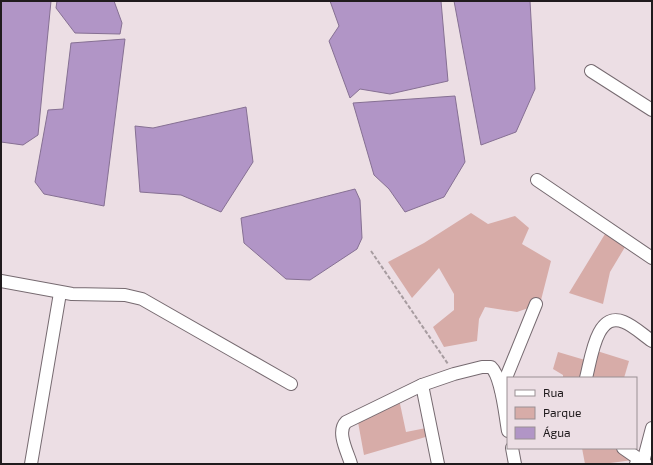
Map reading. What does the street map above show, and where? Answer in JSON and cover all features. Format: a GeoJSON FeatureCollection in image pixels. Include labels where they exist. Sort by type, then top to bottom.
{"type":"FeatureCollection","features":[{"type":"Feature","properties":{"kind":"street"},"geometry":{"type":"LineString","coordinates":[[591,71],[652,110]]}},
{"type":"Feature","properties":{"kind":"street"},"geometry":{"type":"LineString","coordinates":[[537,180],[652,258]]}},
{"type":"Feature","properties":{"kind":"street"},"geometry":{"type":"LineString","coordinates":[[1,281],[60,293],[125,295],[142,299],[291,384]]}},
{"type":"Feature","properties":{"kind":"street"},"geometry":{"type":"LineString","coordinates":[[31,464],[60,293]]}},
{"type":"Feature","properties":{"kind":"street"},"geometry":{"type":"LineString","coordinates":[[500,390],[536,304]]}},
{"type":"Feature","properties":{"kind":"street"},"geometry":{"type":"LineString","coordinates":[[586,377],[596,340],[600,330],[608,322],[614,320],[623,322],[652,341]]}},
{"type":"Feature","properties":{"kind":"street"},"geometry":{"type":"LineString","coordinates":[[351,464],[343,437],[342,428],[344,424],[422,385],[454,374],[482,367],[491,367],[496,374],[506,414]]}},
{"type":"Feature","properties":{"kind":"street"},"geometry":{"type":"LineString","coordinates":[[422,385],[438,464]]}},
{"type":"Feature","properties":{"kind":"street"},"geometry":{"type":"LineString","coordinates":[[624,449],[642,463],[652,428]]}},
{"type":"Feature","properties":{"kind":"street"},"geometry":{"type":"LineString","coordinates":[[512,449],[515,464]]}},
{"type":"Feature","properties":{"kind":"path"},"geometry":{"type":"LineString","coordinates":[[371,251],[454,374]]}},
{"type":"Feature","properties":{"kind":"green space"},"geometry":{"type":"Polygon","coordinates":[[[471,213],[488,224],[515,216],[529,228],[522,244],[551,261],[540,304],[517,312],[485,307],[479,319],[477,341],[444,347],[433,327],[454,310],[454,294],[439,268],[412,298],[388,262],[424,243],[471,213]]]}},
{"type":"Feature","properties":{"kind":"green space"},"geometry":{"type":"Polygon","coordinates":[[[605,234],[625,247],[610,272],[603,304],[569,293],[605,234]]]}},
{"type":"Feature","properties":{"kind":"green space"},"geometry":{"type":"Polygon","coordinates":[[[597,351],[629,361],[624,377],[591,377],[597,351]]]}},
{"type":"Feature","properties":{"kind":"green space"},"geometry":{"type":"Polygon","coordinates":[[[558,352],[585,360],[581,377],[563,377],[563,375],[553,369],[558,352]]]}},
{"type":"Feature","properties":{"kind":"green space"},"geometry":{"type":"Polygon","coordinates":[[[399,399],[406,432],[426,428],[429,436],[364,455],[358,422],[399,399]]]}},
{"type":"Feature","properties":{"kind":"green space"},"geometry":{"type":"Polygon","coordinates":[[[582,449],[616,449],[633,460],[603,464],[585,464],[582,449]]]}},
{"type":"Feature","properties":{"kind":"water"},"geometry":{"type":"Polygon","coordinates":[[[1,1],[51,1],[38,135],[23,145],[1,142],[1,1]]]}},
{"type":"Feature","properties":{"kind":"water"},"geometry":{"type":"Polygon","coordinates":[[[57,1],[114,1],[122,23],[120,34],[75,33],[56,8],[57,1]]]}},
{"type":"Feature","properties":{"kind":"water"},"geometry":{"type":"Polygon","coordinates":[[[330,1],[441,1],[448,81],[390,94],[360,89],[350,98],[329,41],[339,26],[330,1]]]}},
{"type":"Feature","properties":{"kind":"water"},"geometry":{"type":"Polygon","coordinates":[[[454,1],[530,1],[535,89],[516,132],[481,145],[454,1]]]}},
{"type":"Feature","properties":{"kind":"water"},"geometry":{"type":"Polygon","coordinates":[[[125,39],[104,206],[44,194],[35,182],[48,110],[63,109],[71,43],[125,39]]]}},
{"type":"Feature","properties":{"kind":"water"},"geometry":{"type":"Polygon","coordinates":[[[455,96],[465,162],[444,197],[405,212],[389,189],[374,175],[353,103],[455,96]]]}},
{"type":"Feature","properties":{"kind":"water"},"geometry":{"type":"Polygon","coordinates":[[[246,107],[253,162],[221,212],[181,195],[140,192],[135,126],[153,128],[246,107]]]}},
{"type":"Feature","properties":{"kind":"water"},"geometry":{"type":"Polygon","coordinates":[[[355,189],[360,200],[362,238],[357,249],[310,280],[286,279],[244,243],[241,218],[355,189]]]}}]}
